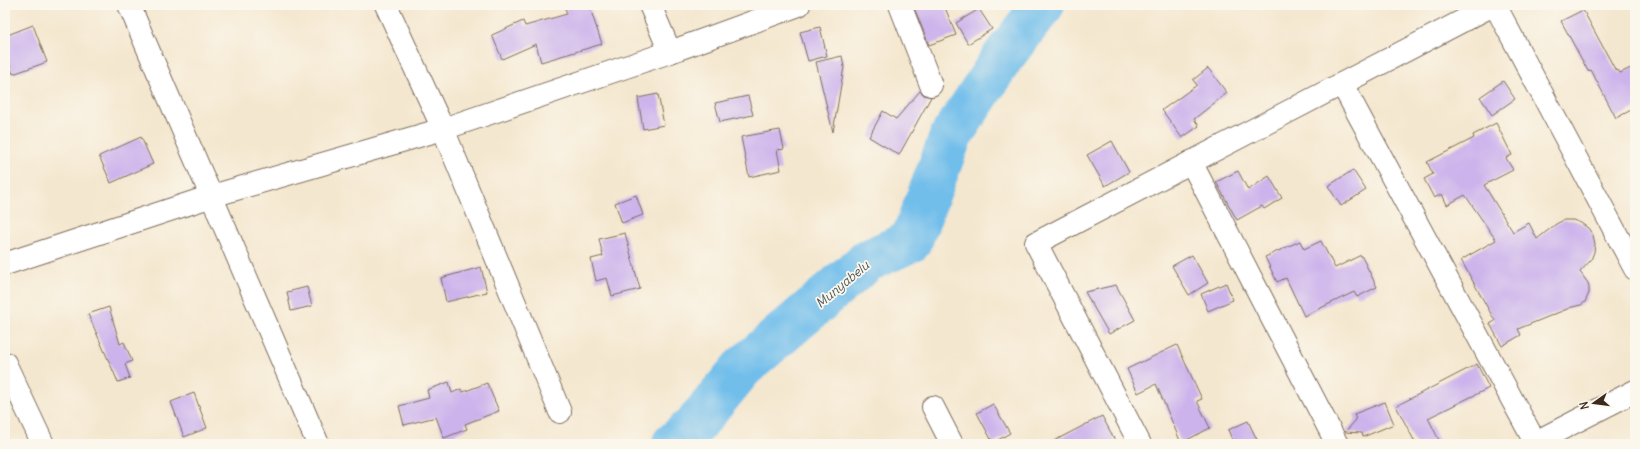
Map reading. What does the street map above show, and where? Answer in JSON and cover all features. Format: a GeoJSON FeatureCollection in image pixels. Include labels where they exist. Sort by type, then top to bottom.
{"type":"FeatureCollection","features":[{"type":"Feature","properties":{"kind":"street"},"geometry":{"type":"LineString","coordinates":[[129,5],[318,444]]}},
{"type":"Feature","properties":{"kind":"street"},"geometry":{"type":"LineString","coordinates":[[386,5],[443,129],[560,412]]}},
{"type":"Feature","properties":{"kind":"street"},"geometry":{"type":"LineString","coordinates":[[650,5],[670,52]]}},
{"type":"Feature","properties":{"kind":"street"},"geometry":{"type":"LineString","coordinates":[[5,264],[212,196],[443,129],[670,52],[799,5]]}},
{"type":"Feature","properties":{"kind":"street"},"geometry":{"type":"LineString","coordinates":[[900,5],[931,85]]}},
{"type":"Feature","properties":{"kind":"street"},"geometry":{"type":"LineString","coordinates":[[1140,444],[1036,243],[1494,5],[1635,269]]}},
{"type":"Feature","properties":{"kind":"street"},"geometry":{"type":"LineString","coordinates":[[1342,84],[1534,443],[1635,391]]}},
{"type":"Feature","properties":{"kind":"street"},"geometry":{"type":"LineString","coordinates":[[1191,162],[1337,444]]}},
{"type":"Feature","properties":{"kind":"street"},"geometry":{"type":"LineString","coordinates":[[5,362],[43,444]]}},
{"type":"Feature","properties":{"kind":"street"},"geometry":{"type":"LineString","coordinates":[[933,407],[952,444]]}},
{"type":"Feature","properties":{"kind":"building"},"geometry":{"type":"Polygon","coordinates":[[[564,5],[589,5],[602,44],[541,62],[536,44],[502,59],[492,35],[523,21],[525,26],[567,14],[564,5]]]}},
{"type":"Feature","properties":{"kind":"building"},"geometry":{"type":"Polygon","coordinates":[[[913,5],[944,5],[956,35],[929,45],[913,5]]]}},
{"type":"Feature","properties":{"kind":"building"},"geometry":{"type":"Polygon","coordinates":[[[979,9],[992,29],[968,44],[956,23],[979,9]]]}},
{"type":"Feature","properties":{"kind":"building"},"geometry":{"type":"Polygon","coordinates":[[[1583,10],[1616,71],[1618,70],[1620,73],[1635,66],[1635,108],[1616,118],[1591,70],[1588,71],[1561,21],[1583,10]]]}},
{"type":"Feature","properties":{"kind":"building"},"geometry":{"type":"Polygon","coordinates":[[[33,25],[47,62],[13,74],[5,53],[5,36],[33,25]]]}},
{"type":"Feature","properties":{"kind":"building"},"geometry":{"type":"Polygon","coordinates":[[[820,27],[827,56],[808,61],[800,32],[820,27]]]}},
{"type":"Feature","properties":{"kind":"building"},"geometry":{"type":"Polygon","coordinates":[[[842,56],[844,67],[833,132],[816,62],[842,56]]]}},
{"type":"Feature","properties":{"kind":"building"},"geometry":{"type":"Polygon","coordinates":[[[1208,68],[1227,93],[1194,119],[1199,126],[1182,138],[1162,110],[1197,85],[1193,80],[1208,68]]]}},
{"type":"Feature","properties":{"kind":"building"},"geometry":{"type":"Polygon","coordinates":[[[1503,81],[1515,99],[1492,115],[1480,97],[1503,81]]]}},
{"type":"Feature","properties":{"kind":"building"},"geometry":{"type":"Polygon","coordinates":[[[920,91],[924,95],[931,97],[899,155],[869,137],[883,111],[896,119],[920,91]]]}},
{"type":"Feature","properties":{"kind":"building"},"geometry":{"type":"Polygon","coordinates":[[[658,94],[664,125],[643,129],[638,98],[658,94]]]}},
{"type":"Feature","properties":{"kind":"building"},"geometry":{"type":"Polygon","coordinates":[[[748,96],[753,115],[720,122],[715,103],[748,96]]]}},
{"type":"Feature","properties":{"kind":"building"},"geometry":{"type":"Polygon","coordinates":[[[1496,123],[1512,155],[1506,158],[1513,170],[1484,185],[1513,232],[1529,223],[1537,239],[1556,224],[1564,220],[1573,220],[1588,228],[1593,235],[1595,244],[1591,260],[1580,272],[1588,283],[1589,288],[1589,293],[1585,302],[1581,305],[1572,307],[1518,329],[1521,335],[1502,346],[1490,324],[1495,321],[1461,260],[1496,240],[1465,195],[1447,205],[1442,194],[1434,198],[1424,179],[1433,174],[1427,162],[1474,138],[1473,135],[1496,123]]]}},
{"type":"Feature","properties":{"kind":"building"},"geometry":{"type":"Polygon","coordinates":[[[780,130],[784,149],[777,150],[781,170],[749,177],[741,137],[780,130]]]}},
{"type":"Feature","properties":{"kind":"building"},"geometry":{"type":"Polygon","coordinates":[[[141,137],[153,164],[111,183],[99,156],[141,137]]]}},
{"type":"Feature","properties":{"kind":"building"},"geometry":{"type":"Polygon","coordinates":[[[1112,141],[1129,172],[1105,186],[1087,155],[1112,141]]]}},
{"type":"Feature","properties":{"kind":"building"},"geometry":{"type":"Polygon","coordinates":[[[1353,170],[1366,190],[1341,206],[1328,186],[1353,170]]]}},
{"type":"Feature","properties":{"kind":"building"},"geometry":{"type":"Polygon","coordinates":[[[1238,171],[1248,190],[1269,176],[1282,198],[1264,209],[1262,206],[1237,220],[1216,182],[1238,171]]]}},
{"type":"Feature","properties":{"kind":"building"},"geometry":{"type":"Polygon","coordinates":[[[636,195],[643,215],[622,223],[615,203],[636,195]]]}},
{"type":"Feature","properties":{"kind":"building"},"geometry":{"type":"Polygon","coordinates":[[[625,233],[640,289],[612,296],[607,278],[596,281],[591,259],[603,256],[599,239],[625,233]]]}},
{"type":"Feature","properties":{"kind":"building"},"geometry":{"type":"Polygon","coordinates":[[[1300,241],[1304,249],[1321,241],[1335,268],[1361,255],[1377,287],[1357,297],[1354,292],[1304,316],[1286,278],[1277,282],[1265,257],[1300,241]]]}},
{"type":"Feature","properties":{"kind":"building"},"geometry":{"type":"Polygon","coordinates":[[[1192,255],[1208,283],[1189,295],[1172,266],[1192,255]]]}},
{"type":"Feature","properties":{"kind":"building"},"geometry":{"type":"Polygon","coordinates":[[[481,267],[487,292],[446,302],[441,278],[481,267]]]}},
{"type":"Feature","properties":{"kind":"building"},"geometry":{"type":"Polygon","coordinates":[[[1226,283],[1233,300],[1208,311],[1201,294],[1226,283]]]}},
{"type":"Feature","properties":{"kind":"building"},"geometry":{"type":"Polygon","coordinates":[[[1116,285],[1135,320],[1109,334],[1085,292],[1116,285]]]}},
{"type":"Feature","properties":{"kind":"building"},"geometry":{"type":"Polygon","coordinates":[[[307,287],[312,306],[291,311],[287,292],[307,287]]]}},
{"type":"Feature","properties":{"kind":"building"},"geometry":{"type":"Polygon","coordinates":[[[109,307],[120,344],[124,342],[132,361],[125,364],[130,378],[118,382],[88,314],[109,307]]]}},
{"type":"Feature","properties":{"kind":"building"},"geometry":{"type":"Polygon","coordinates":[[[1177,345],[1202,399],[1197,401],[1210,428],[1181,443],[1156,384],[1138,393],[1127,369],[1177,345]]]}},
{"type":"Feature","properties":{"kind":"building"},"geometry":{"type":"Polygon","coordinates":[[[1477,364],[1489,388],[1428,418],[1441,444],[1416,444],[1396,406],[1477,364]]]}},
{"type":"Feature","properties":{"kind":"building"},"geometry":{"type":"Polygon","coordinates":[[[449,382],[452,393],[461,389],[463,392],[487,383],[499,411],[465,424],[467,429],[444,438],[436,417],[404,425],[399,406],[429,398],[427,390],[449,382]]]}},
{"type":"Feature","properties":{"kind":"building"},"geometry":{"type":"Polygon","coordinates":[[[194,393],[207,428],[184,437],[171,402],[194,393]]]}},
{"type":"Feature","properties":{"kind":"building"},"geometry":{"type":"Polygon","coordinates":[[[1385,402],[1394,424],[1363,437],[1362,433],[1345,432],[1356,420],[1354,414],[1385,402]]]}},
{"type":"Feature","properties":{"kind":"building"},"geometry":{"type":"Polygon","coordinates":[[[993,404],[1010,433],[993,443],[977,413],[993,404]]]}},
{"type":"Feature","properties":{"kind":"building"},"geometry":{"type":"Polygon","coordinates":[[[1102,416],[1117,444],[1048,444],[1102,416]]]}},
{"type":"Feature","properties":{"kind":"building"},"geometry":{"type":"Polygon","coordinates":[[[1248,421],[1259,444],[1234,444],[1228,430],[1248,421]]]}},
{"type":"Feature","properties":{"kind":"waterway","name":"Munyabelu"},"geometry":{"type":"LineString","coordinates":[[673,444],[696,424],[742,368],[867,261],[911,241],[951,136],[1003,57],[1043,5]]}}]}
